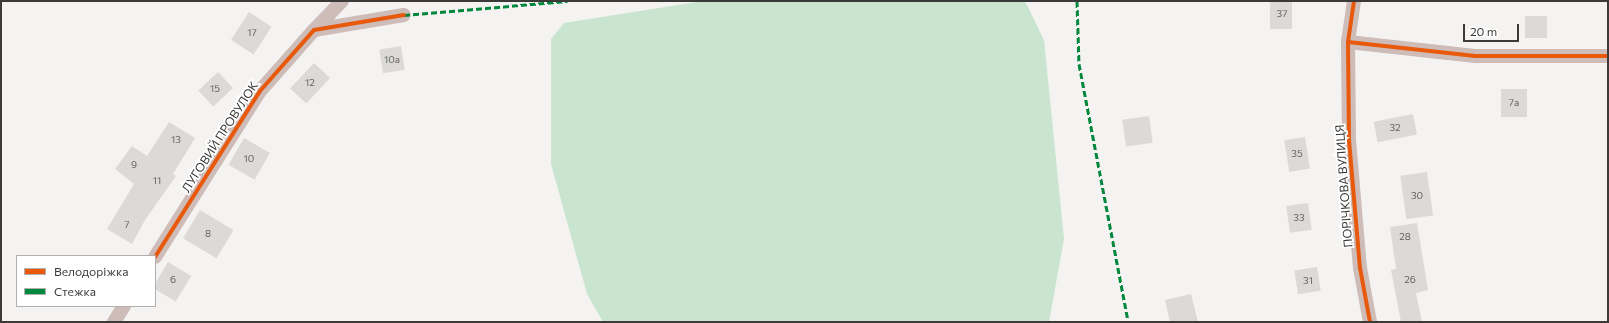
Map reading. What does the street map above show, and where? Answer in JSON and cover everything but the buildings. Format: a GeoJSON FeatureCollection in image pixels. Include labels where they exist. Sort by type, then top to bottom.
{"type":"FeatureCollection","features":[{"type":"Feature","properties":{"kind":"street","name":"ЛУГОВИЙ ПРОВУЛОК"},"geometry":{"type":"LineString","coordinates":[[156,255],[260,91],[342,1]]}},
{"type":"Feature","properties":{"kind":"street","name":"ПОРІЧКОВА ВУЛИЦЯ"},"geometry":{"type":"LineString","coordinates":[[1354,1],[1348,42],[1349,140],[1360,268],[1370,322]]}},
{"type":"Feature","properties":{"kind":"street"},"geometry":{"type":"LineString","coordinates":[[314,30],[404,15]]}},
{"type":"Feature","properties":{"kind":"street"},"geometry":{"type":"LineString","coordinates":[[1348,42],[1474,56],[1608,56]]}},
{"type":"Feature","properties":{"kind":"street"},"geometry":{"type":"LineString","coordinates":[[114,322],[123,307]]}},
{"type":"Feature","properties":{"kind":"green space"},"geometry":{"type":"Polygon","coordinates":[[[703,1],[1025,1],[1044,40],[1064,239],[1049,322],[603,322],[587,294],[551,164],[551,39],[564,23],[703,1]]]}},
{"type":"Feature","properties":{"kind":"marked path"},"geometry":{"type":"LineString","coordinates":[[404,15],[567,1]]}},
{"type":"Feature","properties":{"kind":"marked path"},"geometry":{"type":"LineString","coordinates":[[1077,1],[1079,64],[1128,322]]}},
{"type":"Feature","properties":{"kind":"cycle path"},"geometry":{"type":"LineString","coordinates":[[1354,1],[1348,42],[1349,140],[1360,268],[1370,322]]}},
{"type":"Feature","properties":{"kind":"cycle path"},"geometry":{"type":"LineString","coordinates":[[156,255],[260,91],[314,30],[404,15]]}},
{"type":"Feature","properties":{"kind":"cycle path"},"geometry":{"type":"LineString","coordinates":[[1348,42],[1475,56],[1608,56]]}}]}
